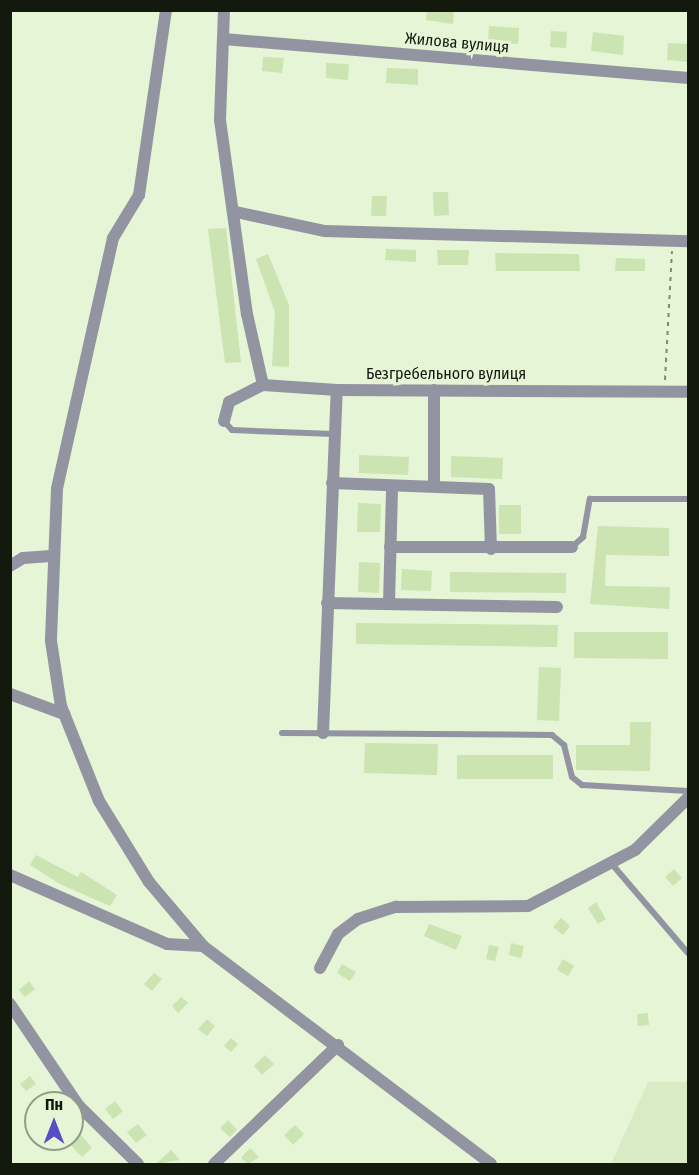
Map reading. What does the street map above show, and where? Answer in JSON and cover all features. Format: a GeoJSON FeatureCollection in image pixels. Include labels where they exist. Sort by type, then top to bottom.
{"type":"FeatureCollection","features":[{"type":"Feature","properties":{"kind":"street"},"geometry":{"type":"LineString","coordinates":[[166,10],[139,195],[113,238],[57,489],[51,556],[51,641],[64,714],[99,801],[150,882],[203,946],[491,1164]]}},
{"type":"Feature","properties":{"kind":"street"},"geometry":{"type":"LineString","coordinates":[[224,10],[220,120],[236,212],[247,314],[264,385]]}},
{"type":"Feature","properties":{"kind":"street","name":"Жилова вулиця"},"geometry":{"type":"LineString","coordinates":[[224,39],[688,78]]}},
{"type":"Feature","properties":{"kind":"street"},"geometry":{"type":"LineString","coordinates":[[236,212],[325,231],[688,241]]}},
{"type":"Feature","properties":{"kind":"street","name":"Безгребельного вулиця"},"geometry":{"type":"LineString","coordinates":[[224,421],[229,402],[264,385],[338,390],[688,392]]}},
{"type":"Feature","properties":{"kind":"street"},"geometry":{"type":"LineString","coordinates":[[323,733],[333,434],[338,390]]}},
{"type":"Feature","properties":{"kind":"street"},"geometry":{"type":"LineString","coordinates":[[434,390],[434,486]]}},
{"type":"Feature","properties":{"kind":"street"},"geometry":{"type":"LineString","coordinates":[[332,483],[489,489],[491,549]]}},
{"type":"Feature","properties":{"kind":"street"},"geometry":{"type":"LineString","coordinates":[[388,604],[392,486]]}},
{"type":"Feature","properties":{"kind":"street"},"geometry":{"type":"LineString","coordinates":[[390,547],[491,549],[572,547]]}},
{"type":"Feature","properties":{"kind":"street"},"geometry":{"type":"LineString","coordinates":[[10,566],[23,558],[51,556]]}},
{"type":"Feature","properties":{"kind":"street"},"geometry":{"type":"LineString","coordinates":[[327,603],[557,607]]}},
{"type":"Feature","properties":{"kind":"street"},"geometry":{"type":"LineString","coordinates":[[10,694],[64,714]]}},
{"type":"Feature","properties":{"kind":"street"},"geometry":{"type":"LineString","coordinates":[[320,968],[338,934],[358,919],[396,907],[517,909],[635,850],[688,798]]}},
{"type":"Feature","properties":{"kind":"street"},"geometry":{"type":"LineString","coordinates":[[10,875],[167,944],[203,946]]}},
{"type":"Feature","properties":{"kind":"street"},"geometry":{"type":"LineString","coordinates":[[10,1004],[78,1105],[138,1164]]}},
{"type":"Feature","properties":{"kind":"street"},"geometry":{"type":"LineString","coordinates":[[214,1164],[338,1046]]}},
{"type":"Feature","properties":{"kind":"lane"},"geometry":{"type":"LineString","coordinates":[[224,421],[232,430],[333,434]]}},
{"type":"Feature","properties":{"kind":"lane"},"geometry":{"type":"LineString","coordinates":[[572,547],[583,537],[590,499],[688,499]]}},
{"type":"Feature","properties":{"kind":"lane"},"geometry":{"type":"LineString","coordinates":[[282,733],[552,735],[564,745],[572,777],[582,786],[688,791]]}},
{"type":"Feature","properties":{"kind":"lane"},"geometry":{"type":"LineString","coordinates":[[611,863],[688,953]]}},
{"type":"Feature","properties":{"kind":"path"},"geometry":{"type":"LineString","coordinates":[[665,392],[673,239]]}},
{"type":"Feature","properties":{"kind":"shaded area"},"geometry":{"type":"Polygon","coordinates":[[[648,1082],[688,1082],[688,1164],[611,1164],[648,1082]]]}},
{"type":"Feature","properties":{"kind":"building"},"geometry":{"type":"Polygon","coordinates":[[[427,10],[454,10],[453,24],[426,20],[427,10]]]}},
{"type":"Feature","properties":{"kind":"building"},"geometry":{"type":"Polygon","coordinates":[[[489,26],[519,28],[518,44],[488,42],[489,26]]]}},
{"type":"Feature","properties":{"kind":"building"},"geometry":{"type":"Polygon","coordinates":[[[551,31],[567,32],[566,48],[550,47],[551,31]]]}},
{"type":"Feature","properties":{"kind":"building"},"geometry":{"type":"Polygon","coordinates":[[[593,32],[624,36],[623,55],[591,51],[593,32]]]}},
{"type":"Feature","properties":{"kind":"building"},"geometry":{"type":"Polygon","coordinates":[[[668,43],[688,44],[688,62],[667,60],[668,43]]]}},
{"type":"Feature","properties":{"kind":"building"},"geometry":{"type":"Polygon","coordinates":[[[263,57],[284,58],[282,73],[262,71],[263,57]]]}},
{"type":"Feature","properties":{"kind":"building"},"geometry":{"type":"Polygon","coordinates":[[[326,63],[349,64],[348,80],[326,78],[326,63]]]}},
{"type":"Feature","properties":{"kind":"building"},"geometry":{"type":"Polygon","coordinates":[[[387,68],[418,69],[418,85],[386,83],[387,68]]]}},
{"type":"Feature","properties":{"kind":"building"},"geometry":{"type":"Polygon","coordinates":[[[433,192],[448,192],[449,215],[434,216],[433,192]]]}},
{"type":"Feature","properties":{"kind":"building"},"geometry":{"type":"Polygon","coordinates":[[[372,196],[387,196],[386,216],[371,216],[372,196]]]}},
{"type":"Feature","properties":{"kind":"building"},"geometry":{"type":"Polygon","coordinates":[[[226,228],[241,362],[225,363],[208,229],[226,228]]]}},
{"type":"Feature","properties":{"kind":"building"},"geometry":{"type":"Polygon","coordinates":[[[386,249],[416,250],[416,262],[385,260],[386,249]]]}},
{"type":"Feature","properties":{"kind":"building"},"geometry":{"type":"Polygon","coordinates":[[[437,250],[469,250],[468,265],[438,265],[437,250]]]}},
{"type":"Feature","properties":{"kind":"building"},"geometry":{"type":"Polygon","coordinates":[[[495,253],[579,254],[580,271],[496,271],[495,253]]]}},
{"type":"Feature","properties":{"kind":"building"},"geometry":{"type":"Polygon","coordinates":[[[268,254],[289,305],[289,367],[272,366],[275,312],[256,259],[268,254]]]}},
{"type":"Feature","properties":{"kind":"building"},"geometry":{"type":"Polygon","coordinates":[[[616,258],[645,259],[645,271],[615,271],[616,258]]]}},
{"type":"Feature","properties":{"kind":"building"},"geometry":{"type":"Polygon","coordinates":[[[359,455],[409,457],[408,475],[359,473],[359,455]]]}},
{"type":"Feature","properties":{"kind":"building"},"geometry":{"type":"Polygon","coordinates":[[[451,456],[503,458],[502,479],[451,477],[451,456]]]}},
{"type":"Feature","properties":{"kind":"building"},"geometry":{"type":"Polygon","coordinates":[[[358,503],[381,504],[380,532],[357,532],[358,503]]]}},
{"type":"Feature","properties":{"kind":"building"},"geometry":{"type":"Polygon","coordinates":[[[499,505],[521,505],[521,534],[499,534],[499,505]]]}},
{"type":"Feature","properties":{"kind":"building"},"geometry":{"type":"Polygon","coordinates":[[[598,526],[669,528],[669,556],[606,555],[605,586],[670,587],[669,609],[590,604],[598,526]]]}},
{"type":"Feature","properties":{"kind":"building"},"geometry":{"type":"Polygon","coordinates":[[[359,562],[380,563],[379,593],[358,592],[359,562]]]}},
{"type":"Feature","properties":{"kind":"building"},"geometry":{"type":"Polygon","coordinates":[[[402,569],[432,571],[431,591],[401,590],[402,569]]]}},
{"type":"Feature","properties":{"kind":"building"},"geometry":{"type":"Polygon","coordinates":[[[450,572],[566,573],[566,593],[450,592],[450,572]]]}},
{"type":"Feature","properties":{"kind":"building"},"geometry":{"type":"Polygon","coordinates":[[[356,623],[558,625],[557,647],[356,644],[356,623]]]}},
{"type":"Feature","properties":{"kind":"building"},"geometry":{"type":"Polygon","coordinates":[[[574,632],[668,632],[668,659],[574,658],[574,632]]]}},
{"type":"Feature","properties":{"kind":"building"},"geometry":{"type":"Polygon","coordinates":[[[539,667],[561,668],[559,721],[537,720],[539,667]]]}},
{"type":"Feature","properties":{"kind":"building"},"geometry":{"type":"Polygon","coordinates":[[[630,722],[651,722],[650,771],[576,770],[576,745],[630,745],[630,722]]]}},
{"type":"Feature","properties":{"kind":"building"},"geometry":{"type":"Polygon","coordinates":[[[365,743],[438,744],[437,775],[364,773],[365,743]]]}},
{"type":"Feature","properties":{"kind":"building"},"geometry":{"type":"Polygon","coordinates":[[[457,755],[553,755],[553,779],[457,779],[457,755]]]}},
{"type":"Feature","properties":{"kind":"building"},"geometry":{"type":"Polygon","coordinates":[[[36,855],[78,877],[81,872],[117,895],[110,906],[60,884],[30,865],[36,855]]]}},
{"type":"Feature","properties":{"kind":"building"},"geometry":{"type":"Polygon","coordinates":[[[674,869],[682,878],[673,886],[665,877],[674,869]]]}},
{"type":"Feature","properties":{"kind":"building"},"geometry":{"type":"Polygon","coordinates":[[[596,902],[606,919],[598,924],[588,908],[596,902]]]}},
{"type":"Feature","properties":{"kind":"building"},"geometry":{"type":"Polygon","coordinates":[[[561,918],[570,926],[563,935],[553,927],[561,918]]]}},
{"type":"Feature","properties":{"kind":"building"},"geometry":{"type":"Polygon","coordinates":[[[429,924],[462,936],[456,950],[424,936],[429,924]]]}},
{"type":"Feature","properties":{"kind":"building"},"geometry":{"type":"Polygon","coordinates":[[[511,943],[524,946],[521,958],[509,955],[511,943]]]}},
{"type":"Feature","properties":{"kind":"building"},"geometry":{"type":"Polygon","coordinates":[[[489,945],[499,947],[495,961],[486,959],[489,945]]]}},
{"type":"Feature","properties":{"kind":"building"},"geometry":{"type":"Polygon","coordinates":[[[563,959],[574,966],[568,976],[557,970],[563,959]]]}},
{"type":"Feature","properties":{"kind":"building"},"geometry":{"type":"Polygon","coordinates":[[[342,964],[356,972],[350,981],[337,973],[342,964]]]}},
{"type":"Feature","properties":{"kind":"building"},"geometry":{"type":"Polygon","coordinates":[[[154,973],[162,979],[152,991],[144,984],[154,973]]]}},
{"type":"Feature","properties":{"kind":"building"},"geometry":{"type":"Polygon","coordinates":[[[29,981],[35,989],[25,997],[19,990],[29,981]]]}},
{"type":"Feature","properties":{"kind":"building"},"geometry":{"type":"Polygon","coordinates":[[[181,997],[188,1003],[178,1013],[172,1006],[181,997]]]}},
{"type":"Feature","properties":{"kind":"building"},"geometry":{"type":"Polygon","coordinates":[[[648,1013],[649,1025],[638,1026],[637,1014],[648,1013]]]}},
{"type":"Feature","properties":{"kind":"building"},"geometry":{"type":"Polygon","coordinates":[[[207,1019],[215,1026],[207,1036],[198,1029],[207,1019]]]}},
{"type":"Feature","properties":{"kind":"building"},"geometry":{"type":"Polygon","coordinates":[[[231,1038],[238,1044],[231,1052],[224,1046],[231,1038]]]}},
{"type":"Feature","properties":{"kind":"building"},"geometry":{"type":"Polygon","coordinates":[[[265,1055],[274,1064],[262,1075],[254,1066],[265,1055]]]}},
{"type":"Feature","properties":{"kind":"building"},"geometry":{"type":"Polygon","coordinates":[[[30,1076],[36,1084],[26,1091],[20,1084],[30,1076]]]}},
{"type":"Feature","properties":{"kind":"building"},"geometry":{"type":"Polygon","coordinates":[[[115,1101],[123,1111],[113,1119],[105,1109],[115,1101]]]}},
{"type":"Feature","properties":{"kind":"building"},"geometry":{"type":"Polygon","coordinates":[[[228,1120],[237,1130],[230,1137],[220,1128],[228,1120]]]}},
{"type":"Feature","properties":{"kind":"building"},"geometry":{"type":"Polygon","coordinates":[[[138,1124],[147,1135],[136,1143],[127,1132],[138,1124]]]}},
{"type":"Feature","properties":{"kind":"building"},"geometry":{"type":"Polygon","coordinates":[[[295,1125],[304,1134],[293,1145],[284,1135],[295,1125]]]}},
{"type":"Feature","properties":{"kind":"building"},"geometry":{"type":"Polygon","coordinates":[[[84,1138],[92,1148],[82,1157],[76,1151],[84,1151],[84,1138]]]}},
{"type":"Feature","properties":{"kind":"building"},"geometry":{"type":"Polygon","coordinates":[[[250,1148],[259,1157],[248,1164],[241,1158],[250,1148]]]}},
{"type":"Feature","properties":{"kind":"building"},"geometry":{"type":"Polygon","coordinates":[[[171,1150],[180,1160],[156,1164],[171,1150]]]}}]}
